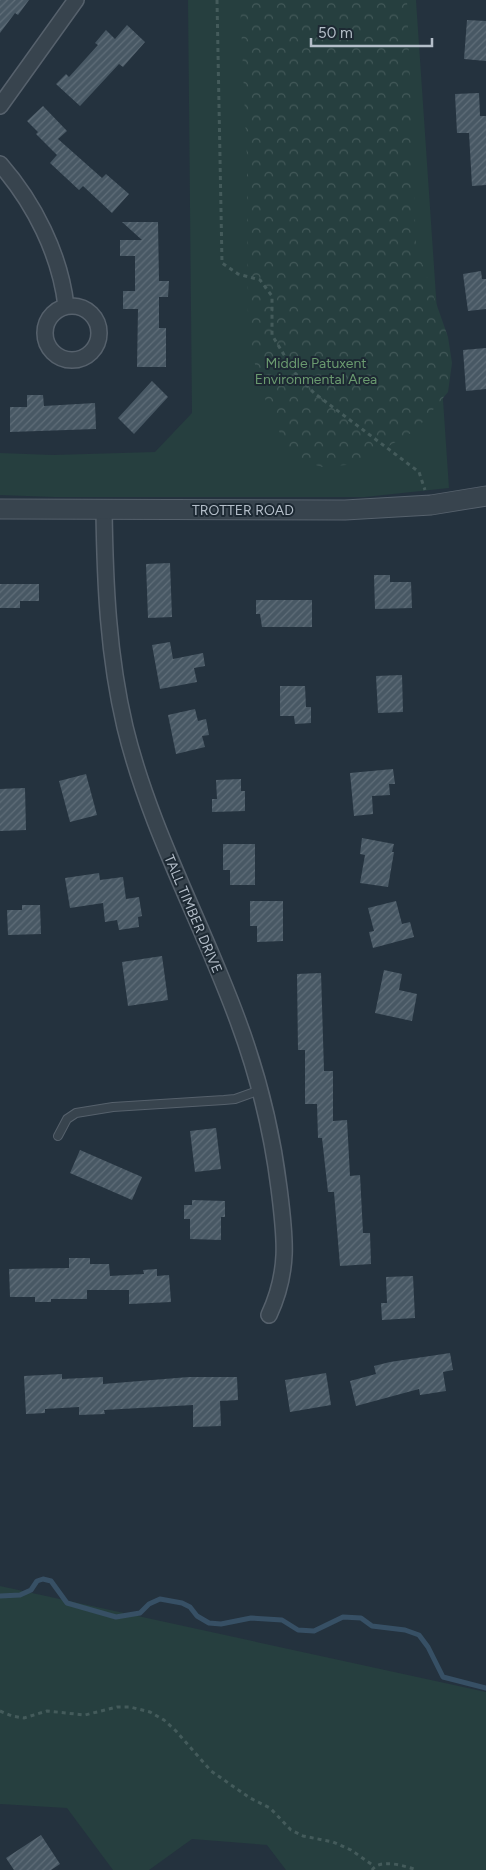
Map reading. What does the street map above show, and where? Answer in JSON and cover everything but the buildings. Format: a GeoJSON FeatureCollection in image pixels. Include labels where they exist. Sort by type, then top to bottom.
{"type":"FeatureCollection","features":[{"type":"Feature","properties":{"kind":"street"},"geometry":{"type":"LineString","coordinates":[[0,106],[76,0]]}},
{"type":"Feature","properties":{"kind":"street"},"geometry":{"type":"LineString","coordinates":[[0,164],[36,216],[56,258],[64,286],[66,306]]}},
{"type":"Feature","properties":{"kind":"street","name":"TROTTER ROAD"},"geometry":{"type":"LineString","coordinates":[[0,509],[345,510],[431,505],[486,496]]}},
{"type":"Feature","properties":{"kind":"street","name":"TALL TIMBER DRIVE"},"geometry":{"type":"LineString","coordinates":[[104,510],[106,598],[110,640],[125,727],[154,819],[238,1020],[270,1129],[278,1175],[285,1253],[284,1272],[279,1295],[269,1316]]}},
{"type":"Feature","properties":{"kind":"lane"},"geometry":{"type":"LineString","coordinates":[[58,1136],[67,1119],[76,1113],[159,1104],[224,1100],[260,1090]]}},
{"type":"Feature","properties":{"kind":"path"},"geometry":{"type":"LineString","coordinates":[[217,0],[222,263],[238,274],[260,280],[272,296],[272,335],[295,373],[314,393],[419,472],[431,505]]}},
{"type":"Feature","properties":{"kind":"path"},"geometry":{"type":"LineString","coordinates":[[0,1711],[24,1718],[47,1711],[85,1715],[117,1707],[130,1707],[150,1712],[164,1720],[176,1731],[211,1771],[250,1798],[270,1808],[291,1830],[303,1836],[333,1842],[350,1850],[373,1868],[392,1864],[417,1870]]}},
{"type":"Feature","properties":{"kind":"green space","name":"Middle Patuxent Environmental Area"},"geometry":{"type":"Polygon","coordinates":[[[188,0],[416,0],[449,488],[365,497],[54,497],[0,495],[0,453],[53,455],[155,452],[192,413],[188,0]]]}},
{"type":"Feature","properties":{"kind":"green space","name":"Middle Patuxent Environmental Area"},"geometry":{"type":"Polygon","coordinates":[[[240,0],[407,0],[416,246],[448,337],[452,363],[448,392],[416,430],[370,457],[346,465],[322,467],[297,459],[282,438],[260,387],[248,332],[247,160],[240,0]]]}},
{"type":"Feature","properties":{"kind":"green space"},"geometry":{"type":"Polygon","coordinates":[[[0,1586],[486,1692],[486,1870],[286,1870],[267,1845],[192,1839],[149,1870],[113,1870],[67,1808],[0,1804],[0,1586]]]}},
{"type":"Feature","properties":{"kind":"waterway"},"geometry":{"type":"LineString","coordinates":[[0,1596],[20,1595],[31,1590],[37,1581],[43,1579],[51,1581],[67,1603],[116,1617],[140,1613],[149,1604],[160,1599],[182,1603],[190,1607],[197,1616],[209,1623],[221,1624],[251,1618],[282,1620],[298,1630],[314,1631],[343,1617],[361,1618],[372,1626],[405,1630],[419,1635],[428,1647],[443,1677],[486,1688]]}}]}
